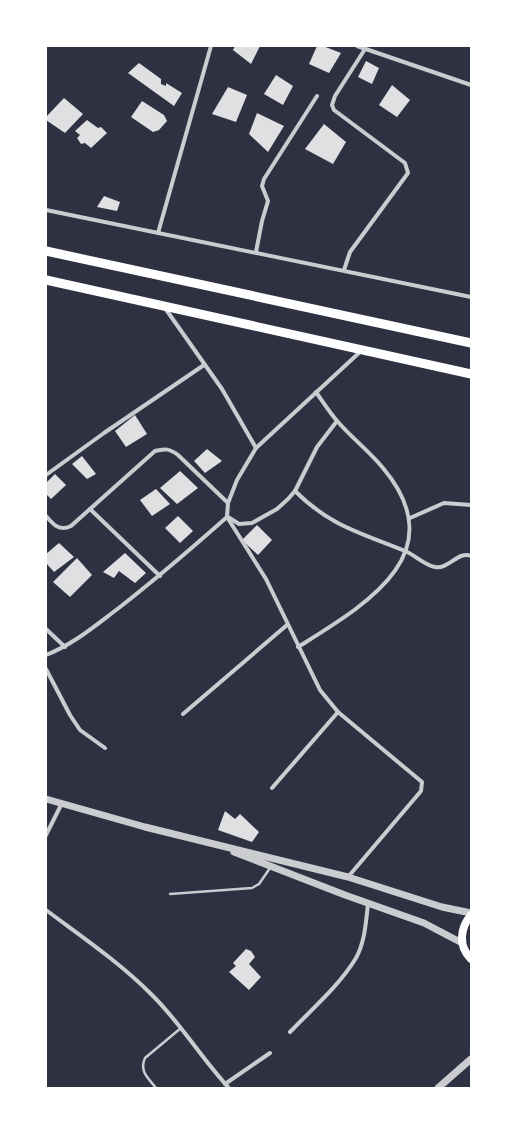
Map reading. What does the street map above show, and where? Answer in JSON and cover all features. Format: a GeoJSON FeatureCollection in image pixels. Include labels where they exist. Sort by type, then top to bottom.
{"type":"FeatureCollection","features":[{"type":"Feature","properties":{"kind":"highway"},"geometry":{"type":"LineString","coordinates":[[46,251],[471,343]]}},
{"type":"Feature","properties":{"kind":"highway"},"geometry":{"type":"LineString","coordinates":[[46,280],[471,374]]}},
{"type":"Feature","properties":{"kind":"main road"},"geometry":{"type":"LineString","coordinates":[[471,914],[462,930],[462,943],[471,959]]}},
{"type":"Feature","properties":{"kind":"street"},"geometry":{"type":"LineString","coordinates":[[158,233],[211,46]]}},
{"type":"Feature","properties":{"kind":"street"},"geometry":{"type":"LineString","coordinates":[[357,46],[471,85]]}},
{"type":"Feature","properties":{"kind":"street"},"geometry":{"type":"LineString","coordinates":[[344,270],[350,252],[408,173],[405,163],[334,110],[332,105],[335,96],[365,49]]}},
{"type":"Feature","properties":{"kind":"street"},"geometry":{"type":"LineString","coordinates":[[256,252],[262,221],[268,201],[262,186],[264,179],[317,96]]}},
{"type":"Feature","properties":{"kind":"street"},"geometry":{"type":"LineString","coordinates":[[46,210],[471,297]]}},
{"type":"Feature","properties":{"kind":"street"},"geometry":{"type":"LineString","coordinates":[[163,305],[236,411],[256,448]]}},
{"type":"Feature","properties":{"kind":"street"},"geometry":{"type":"LineString","coordinates":[[348,877],[410,805],[421,791],[422,786],[418,777],[338,712],[320,690],[256,559],[228,517],[228,503],[237,480],[256,448],[363,350]]}},
{"type":"Feature","properties":{"kind":"street"},"geometry":{"type":"LineString","coordinates":[[46,475],[104,433],[204,365]]}},
{"type":"Feature","properties":{"kind":"street"},"geometry":{"type":"LineString","coordinates":[[298,647],[360,606],[397,570],[406,552],[410,518],[406,505],[383,468],[337,421],[316,392]]}},
{"type":"Feature","properties":{"kind":"street"},"geometry":{"type":"LineString","coordinates":[[228,517],[239,524],[252,523],[277,509],[295,491],[317,446],[337,421]]}},
{"type":"Feature","properties":{"kind":"street"},"geometry":{"type":"LineString","coordinates":[[46,516],[56,527],[67,528],[155,451],[164,448],[173,451],[178,455],[228,503]]}},
{"type":"Feature","properties":{"kind":"street"},"geometry":{"type":"LineString","coordinates":[[295,491],[337,524],[406,552],[436,568],[455,560],[464,554],[471,556]]}},
{"type":"Feature","properties":{"kind":"street"},"geometry":{"type":"LineString","coordinates":[[410,518],[444,503],[471,505]]}},
{"type":"Feature","properties":{"kind":"street"},"geometry":{"type":"LineString","coordinates":[[90,509],[160,576]]}},
{"type":"Feature","properties":{"kind":"street"},"geometry":{"type":"LineString","coordinates":[[46,655],[65,647],[160,576],[228,517]]}},
{"type":"Feature","properties":{"kind":"street"},"geometry":{"type":"LineString","coordinates":[[183,714],[287,625]]}},
{"type":"Feature","properties":{"kind":"street"},"geometry":{"type":"LineString","coordinates":[[46,628],[65,647]]}},
{"type":"Feature","properties":{"kind":"street"},"geometry":{"type":"LineString","coordinates":[[46,670],[70,715],[80,730],[105,748]]}},
{"type":"Feature","properties":{"kind":"street"},"geometry":{"type":"LineString","coordinates":[[272,788],[338,712]]}},
{"type":"Feature","properties":{"kind":"street"},"geometry":{"type":"LineString","coordinates":[[46,800],[62,803],[145,827],[348,877],[442,907],[471,914]]}},
{"type":"Feature","properties":{"kind":"street"},"geometry":{"type":"LineString","coordinates":[[46,835],[62,803]]}},
{"type":"Feature","properties":{"kind":"street"},"geometry":{"type":"LineString","coordinates":[[217,845],[270,867],[368,904],[424,923],[462,943]]}},
{"type":"Feature","properties":{"kind":"street"},"geometry":{"type":"LineString","coordinates":[[290,1032],[340,980],[356,957],[366,928],[368,904]]}},
{"type":"Feature","properties":{"kind":"street"},"geometry":{"type":"LineString","coordinates":[[46,910],[118,964],[151,994],[181,1028],[224,1084],[229,1088]]}},
{"type":"Feature","properties":{"kind":"street"},"geometry":{"type":"LineString","coordinates":[[224,1084],[270,1053]]}},
{"type":"Feature","properties":{"kind":"street"},"geometry":{"type":"LineString","coordinates":[[438,1088],[471,1059]]}},
{"type":"Feature","properties":{"kind":"lane"},"geometry":{"type":"LineString","coordinates":[[170,894],[252,888],[259,884],[270,867]]}},
{"type":"Feature","properties":{"kind":"lane"},"geometry":{"type":"LineString","coordinates":[[156,1088],[143,1071],[145,1058],[181,1028]]}},
{"type":"Feature","properties":{"kind":"building"},"geometry":{"type":"Polygon","coordinates":[[[235,46],[260,46],[251,64],[233,50],[235,46]]]}},
{"type":"Feature","properties":{"kind":"building"},"geometry":{"type":"Polygon","coordinates":[[[317,46],[323,46],[341,53],[329,73],[309,64],[317,46]]]}},
{"type":"Feature","properties":{"kind":"building"},"geometry":{"type":"Polygon","coordinates":[[[366,61],[379,68],[372,84],[358,77],[366,61]]]}},
{"type":"Feature","properties":{"kind":"building"},"geometry":{"type":"Polygon","coordinates":[[[139,63],[161,79],[161,84],[166,86],[166,83],[182,93],[174,106],[128,73],[139,63]]]}},
{"type":"Feature","properties":{"kind":"building"},"geometry":{"type":"Polygon","coordinates":[[[276,75],[293,86],[283,105],[264,94],[276,75]]]}},
{"type":"Feature","properties":{"kind":"building"},"geometry":{"type":"Polygon","coordinates":[[[392,85],[410,100],[397,117],[379,105],[392,85]]]}},
{"type":"Feature","properties":{"kind":"building"},"geometry":{"type":"Polygon","coordinates":[[[228,87],[247,95],[236,122],[212,114],[228,87]]]}},
{"type":"Feature","properties":{"kind":"building"},"geometry":{"type":"Polygon","coordinates":[[[64,98],[83,114],[65,133],[46,120],[46,117],[64,98]]]}},
{"type":"Feature","properties":{"kind":"building"},"geometry":{"type":"Polygon","coordinates":[[[142,101],[164,115],[167,121],[159,130],[153,132],[131,117],[142,101]]]}},
{"type":"Feature","properties":{"kind":"building"},"geometry":{"type":"Polygon","coordinates":[[[257,113],[284,126],[268,152],[249,134],[257,113]]]}},
{"type":"Feature","properties":{"kind":"building"},"geometry":{"type":"Polygon","coordinates":[[[87,120],[98,128],[101,127],[107,133],[91,148],[85,143],[81,144],[77,138],[80,135],[75,131],[87,120]]]}},
{"type":"Feature","properties":{"kind":"building"},"geometry":{"type":"Polygon","coordinates":[[[324,124],[346,142],[333,164],[305,149],[324,124]]]}},
{"type":"Feature","properties":{"kind":"building"},"geometry":{"type":"Polygon","coordinates":[[[104,196],[120,202],[117,211],[97,207],[104,196]]]}},
{"type":"Feature","properties":{"kind":"building"},"geometry":{"type":"Polygon","coordinates":[[[135,415],[147,434],[126,447],[115,431],[135,415]]]}},
{"type":"Feature","properties":{"kind":"building"},"geometry":{"type":"Polygon","coordinates":[[[207,449],[222,461],[205,473],[194,461],[207,449]]]}},
{"type":"Feature","properties":{"kind":"building"},"geometry":{"type":"Polygon","coordinates":[[[82,456],[96,474],[87,479],[72,464],[82,456]]]}},
{"type":"Feature","properties":{"kind":"building"},"geometry":{"type":"Polygon","coordinates":[[[180,471],[198,488],[177,504],[160,488],[180,471]]]}},
{"type":"Feature","properties":{"kind":"building"},"geometry":{"type":"Polygon","coordinates":[[[55,474],[66,485],[51,499],[46,494],[46,483],[55,474]]]}},
{"type":"Feature","properties":{"kind":"building"},"geometry":{"type":"Polygon","coordinates":[[[156,489],[170,504],[152,516],[140,500],[156,489]]]}},
{"type":"Feature","properties":{"kind":"building"},"geometry":{"type":"Polygon","coordinates":[[[178,516],[193,531],[180,543],[165,528],[178,516]]]}},
{"type":"Feature","properties":{"kind":"building"},"geometry":{"type":"Polygon","coordinates":[[[257,525],[272,540],[258,555],[242,540],[257,525]]]}},
{"type":"Feature","properties":{"kind":"building"},"geometry":{"type":"Polygon","coordinates":[[[59,543],[74,557],[54,572],[46,563],[46,554],[59,543]]]}},
{"type":"Feature","properties":{"kind":"building"},"geometry":{"type":"Polygon","coordinates":[[[125,553],[146,573],[135,583],[119,571],[114,578],[103,572],[125,553]]]}},
{"type":"Feature","properties":{"kind":"building"},"geometry":{"type":"Polygon","coordinates":[[[77,558],[92,575],[70,597],[53,582],[77,558]]]}},
{"type":"Feature","properties":{"kind":"building"},"geometry":{"type":"Polygon","coordinates":[[[225,811],[235,819],[240,814],[259,832],[252,842],[218,830],[225,811]]]}},
{"type":"Feature","properties":{"kind":"building"},"geometry":{"type":"Polygon","coordinates":[[[246,949],[251,951],[255,957],[249,964],[261,977],[249,990],[229,972],[236,966],[233,963],[246,949]]]}}]}
